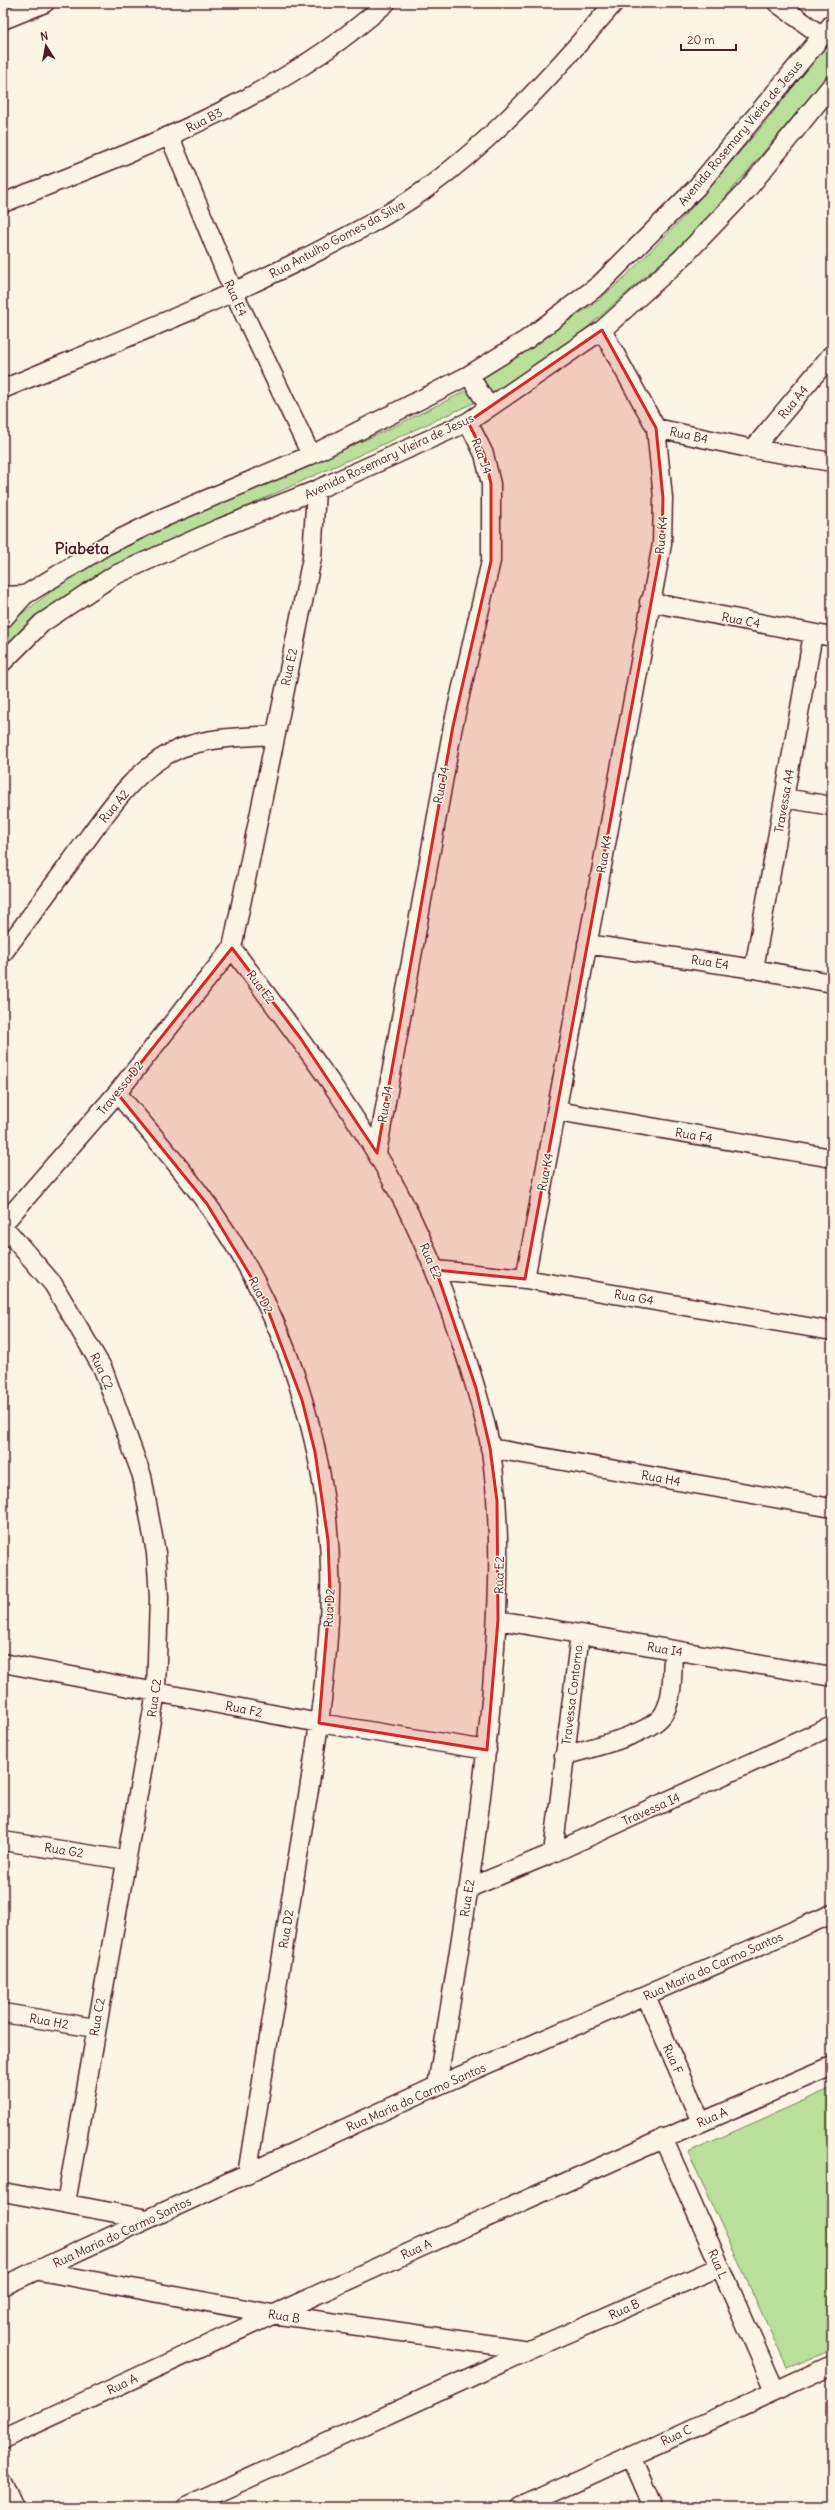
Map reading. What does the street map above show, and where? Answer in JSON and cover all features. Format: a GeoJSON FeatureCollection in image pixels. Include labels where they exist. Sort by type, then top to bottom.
{"type":"FeatureCollection","features":[{"type":"Feature","properties":{"kind":"street"},"geometry":{"type":"LineString","coordinates":[[3,20],[45,3]]}},
{"type":"Feature","properties":{"kind":"street","name":"Rua B3"},"geometry":{"type":"LineString","coordinates":[[3,203],[170,137],[259,91],[341,40],[386,3]]}},
{"type":"Feature","properties":{"kind":"street","name":"Rua Antulho Gomes da Silva"},"geometry":{"type":"LineString","coordinates":[[3,389],[234,294],[368,225],[422,192],[493,136],[614,3]]}},
{"type":"Feature","properties":{"kind":"street"},"geometry":{"type":"LineString","coordinates":[[777,3],[827,30]]}},
{"type":"Feature","properties":{"kind":"street","name":"Avenida Rosemary Vieira de Jesus"},"geometry":{"type":"LineString","coordinates":[[3,618],[25,595],[104,546],[165,516],[310,455],[469,374],[526,340],[599,285],[696,188],[827,30]]}},
{"type":"Feature","properties":{"kind":"street","name":"Avenida Rosemary Vieira de Jesus"},"geometry":{"type":"LineString","coordinates":[[3,662],[42,623],[112,576],[220,528],[316,490],[468,422],[602,330],[681,259],[746,191],[832,85]]}},
{"type":"Feature","properties":{"kind":"street","name":"Rua E4"},"geometry":{"type":"LineString","coordinates":[[170,137],[234,294],[310,455]]}},
{"type":"Feature","properties":{"kind":"street","name":"Rua B4"},"geometry":{"type":"LineString","coordinates":[[602,330],[656,428],[753,449],[832,462]]}},
{"type":"Feature","properties":{"kind":"street","name":"Rua A4"},"geometry":{"type":"LineString","coordinates":[[753,449],[832,354]]}},
{"type":"Feature","properties":{"kind":"street"},"geometry":{"type":"LineString","coordinates":[[469,374],[489,407]]}},
{"type":"Feature","properties":{"kind":"street","name":"Rua J4"},"geometry":{"type":"LineString","coordinates":[[376,1153],[451,734],[491,561],[491,484],[484,454],[468,422]]}},
{"type":"Feature","properties":{"kind":"street","name":"Rua K4"},"geometry":{"type":"LineString","coordinates":[[525,1278],[557,1111],[649,602],[662,544],[663,498],[656,428]]}},
{"type":"Feature","properties":{"kind":"street","name":"Rua E2"},"geometry":{"type":"LineString","coordinates":[[316,490],[312,558],[274,735],[232,948],[319,1063],[376,1153],[404,1202],[436,1270],[476,1388],[490,1448],[499,1538],[498,1620],[487,1750],[469,1888],[437,2086]]}},
{"type":"Feature","properties":{"kind":"street","name":"Avenida Rosemary Vieira de Jesus"},"geometry":{"type":"LineString","coordinates":[[3,596],[25,595]]}},
{"type":"Feature","properties":{"kind":"street","name":"Rua C4"},"geometry":{"type":"LineString","coordinates":[[649,602],[832,637]]}},
{"type":"Feature","properties":{"kind":"street","name":"Travessa A4"},"geometry":{"type":"LineString","coordinates":[[754,969],[813,634]]}},
{"type":"Feature","properties":{"kind":"street","name":"Rua A2"},"geometry":{"type":"LineString","coordinates":[[3,953],[113,805],[152,765],[167,755],[191,745],[227,738],[274,735]]}},
{"type":"Feature","properties":{"kind":"street"},"geometry":{"type":"LineString","coordinates":[[784,798],[832,806]]}},
{"type":"Feature","properties":{"kind":"street","name":"Rua E4"},"geometry":{"type":"LineString","coordinates":[[587,944],[754,969],[832,983]]}},
{"type":"Feature","properties":{"kind":"street","name":"Travessa D2"},"geometry":{"type":"LineString","coordinates":[[3,1225],[117,1093],[232,948]]}},
{"type":"Feature","properties":{"kind":"street","name":"Rua D2"},"geometry":{"type":"LineString","coordinates":[[117,1093],[208,1204],[263,1297],[285,1349],[315,1452],[328,1540],[330,1593],[319,1723],[247,2175]]}},
{"type":"Feature","properties":{"kind":"street","name":"Rua F4"},"geometry":{"type":"LineString","coordinates":[[557,1111],[832,1158]]}},
{"type":"Feature","properties":{"kind":"street","name":"Rua C2"},"geometry":{"type":"LineString","coordinates":[[3,1225],[53,1284],[103,1369],[142,1476],[156,1553],[159,1597],[156,1692],[95,2028],[66,2203]]}},
{"type":"Feature","properties":{"kind":"street","name":"Rua G4"},"geometry":{"type":"LineString","coordinates":[[436,1270],[525,1278],[832,1331]]}},
{"type":"Feature","properties":{"kind":"street","name":"Rua H4"},"geometry":{"type":"LineString","coordinates":[[490,1448],[832,1508]]}},
{"type":"Feature","properties":{"kind":"street","name":"Rua I4"},"geometry":{"type":"LineString","coordinates":[[498,1620],[832,1677]]}},
{"type":"Feature","properties":{"kind":"street","name":"Travessa Contorno"},"geometry":{"type":"LineString","coordinates":[[553,1853],[580,1634]]}},
{"type":"Feature","properties":{"kind":"street","name":"Travessa Contorno"},"geometry":{"type":"LineString","coordinates":[[564,1756],[639,1731],[658,1721],[668,1703],[673,1650]]}},
{"type":"Feature","properties":{"kind":"street","name":"Rua F2"},"geometry":{"type":"LineString","coordinates":[[3,1663],[319,1723],[487,1750]]}},
{"type":"Feature","properties":{"kind":"street","name":"Travessa I4"},"geometry":{"type":"LineString","coordinates":[[469,1888],[553,1853],[832,1726]]}},
{"type":"Feature","properties":{"kind":"street","name":"Rua G2"},"geometry":{"type":"LineString","coordinates":[[3,1841],[125,1860]]}},
{"type":"Feature","properties":{"kind":"street","name":"Rua Maria do Carmo Santos"},"geometry":{"type":"LineString","coordinates":[[3,2286],[40,2271],[437,2086],[832,1914]]}},
{"type":"Feature","properties":{"kind":"street","name":"Rua F"},"geometry":{"type":"LineString","coordinates":[[646,1996],[701,2122]]}},
{"type":"Feature","properties":{"kind":"street","name":"Rua H2"},"geometry":{"type":"LineString","coordinates":[[3,2013],[95,2028]]}},
{"type":"Feature","properties":{"kind":"street","name":"Rua A"},"geometry":{"type":"LineString","coordinates":[[3,2439],[272,2314],[663,2138],[832,2066]]}},
{"type":"Feature","properties":{"kind":"street","name":"Rua L"},"geometry":{"type":"LineString","coordinates":[[663,2138],[719,2267],[775,2390]]}},
{"type":"Feature","properties":{"kind":"street"},"geometry":{"type":"LineString","coordinates":[[3,2192],[148,2220]]}},
{"type":"Feature","properties":{"kind":"street","name":"Rua B"},"geometry":{"type":"LineString","coordinates":[[186,2507],[206,2503],[530,2350],[719,2267]]}},
{"type":"Feature","properties":{"kind":"street","name":"Rua B"},"geometry":{"type":"LineString","coordinates":[[40,2271],[272,2314],[530,2350]]}},
{"type":"Feature","properties":{"kind":"street","name":"Rua C"},"geometry":{"type":"LineString","coordinates":[[520,2507],[832,2365]]}},
{"type":"Feature","properties":{"kind":"street"},"geometry":{"type":"LineString","coordinates":[[631,2456],[652,2507]]}},
{"type":"Feature","properties":{"kind":"street"},"geometry":{"type":"LineString","coordinates":[[3,2482],[14,2507]]}},
{"type":"Feature","properties":{"kind":"highlighted area"},"geometry":{"type":"Polygon","coordinates":[[[602,330],[656,428],[663,498],[662,544],[525,1279],[436,1270],[476,1388],[490,1448],[497,1501],[498,1620],[487,1750],[319,1723],[330,1593],[328,1540],[315,1452],[302,1400],[263,1297],[241,1260],[207,1204],[117,1093],[232,948],[301,1039],[377,1153],[453,726],[491,561],[491,484],[484,454],[468,422],[602,330]]]}},
{"type":"Feature","properties":{"kind":"green space"},"geometry":{"type":"Polygon","coordinates":[[[832,37],[832,71],[697,231],[581,333],[491,395],[480,380],[598,301],[625,277],[678,223],[765,123],[832,37]]]}},
{"type":"Feature","properties":{"kind":"green space"},"geometry":{"type":"Polygon","coordinates":[[[472,388],[480,400],[125,562],[36,615],[3,648],[3,628],[56,588],[113,550],[385,431],[472,388]]]}},
{"type":"Feature","properties":{"kind":"green space"},"geometry":{"type":"Polygon","coordinates":[[[832,2088],[832,2350],[787,2368],[688,2152],[832,2088]]]}},
{"type":"Feature","properties":{"kind":"district","name":"Piabeta"},"geometry":{"type":"Point","coordinates":[82,548]}}]}
